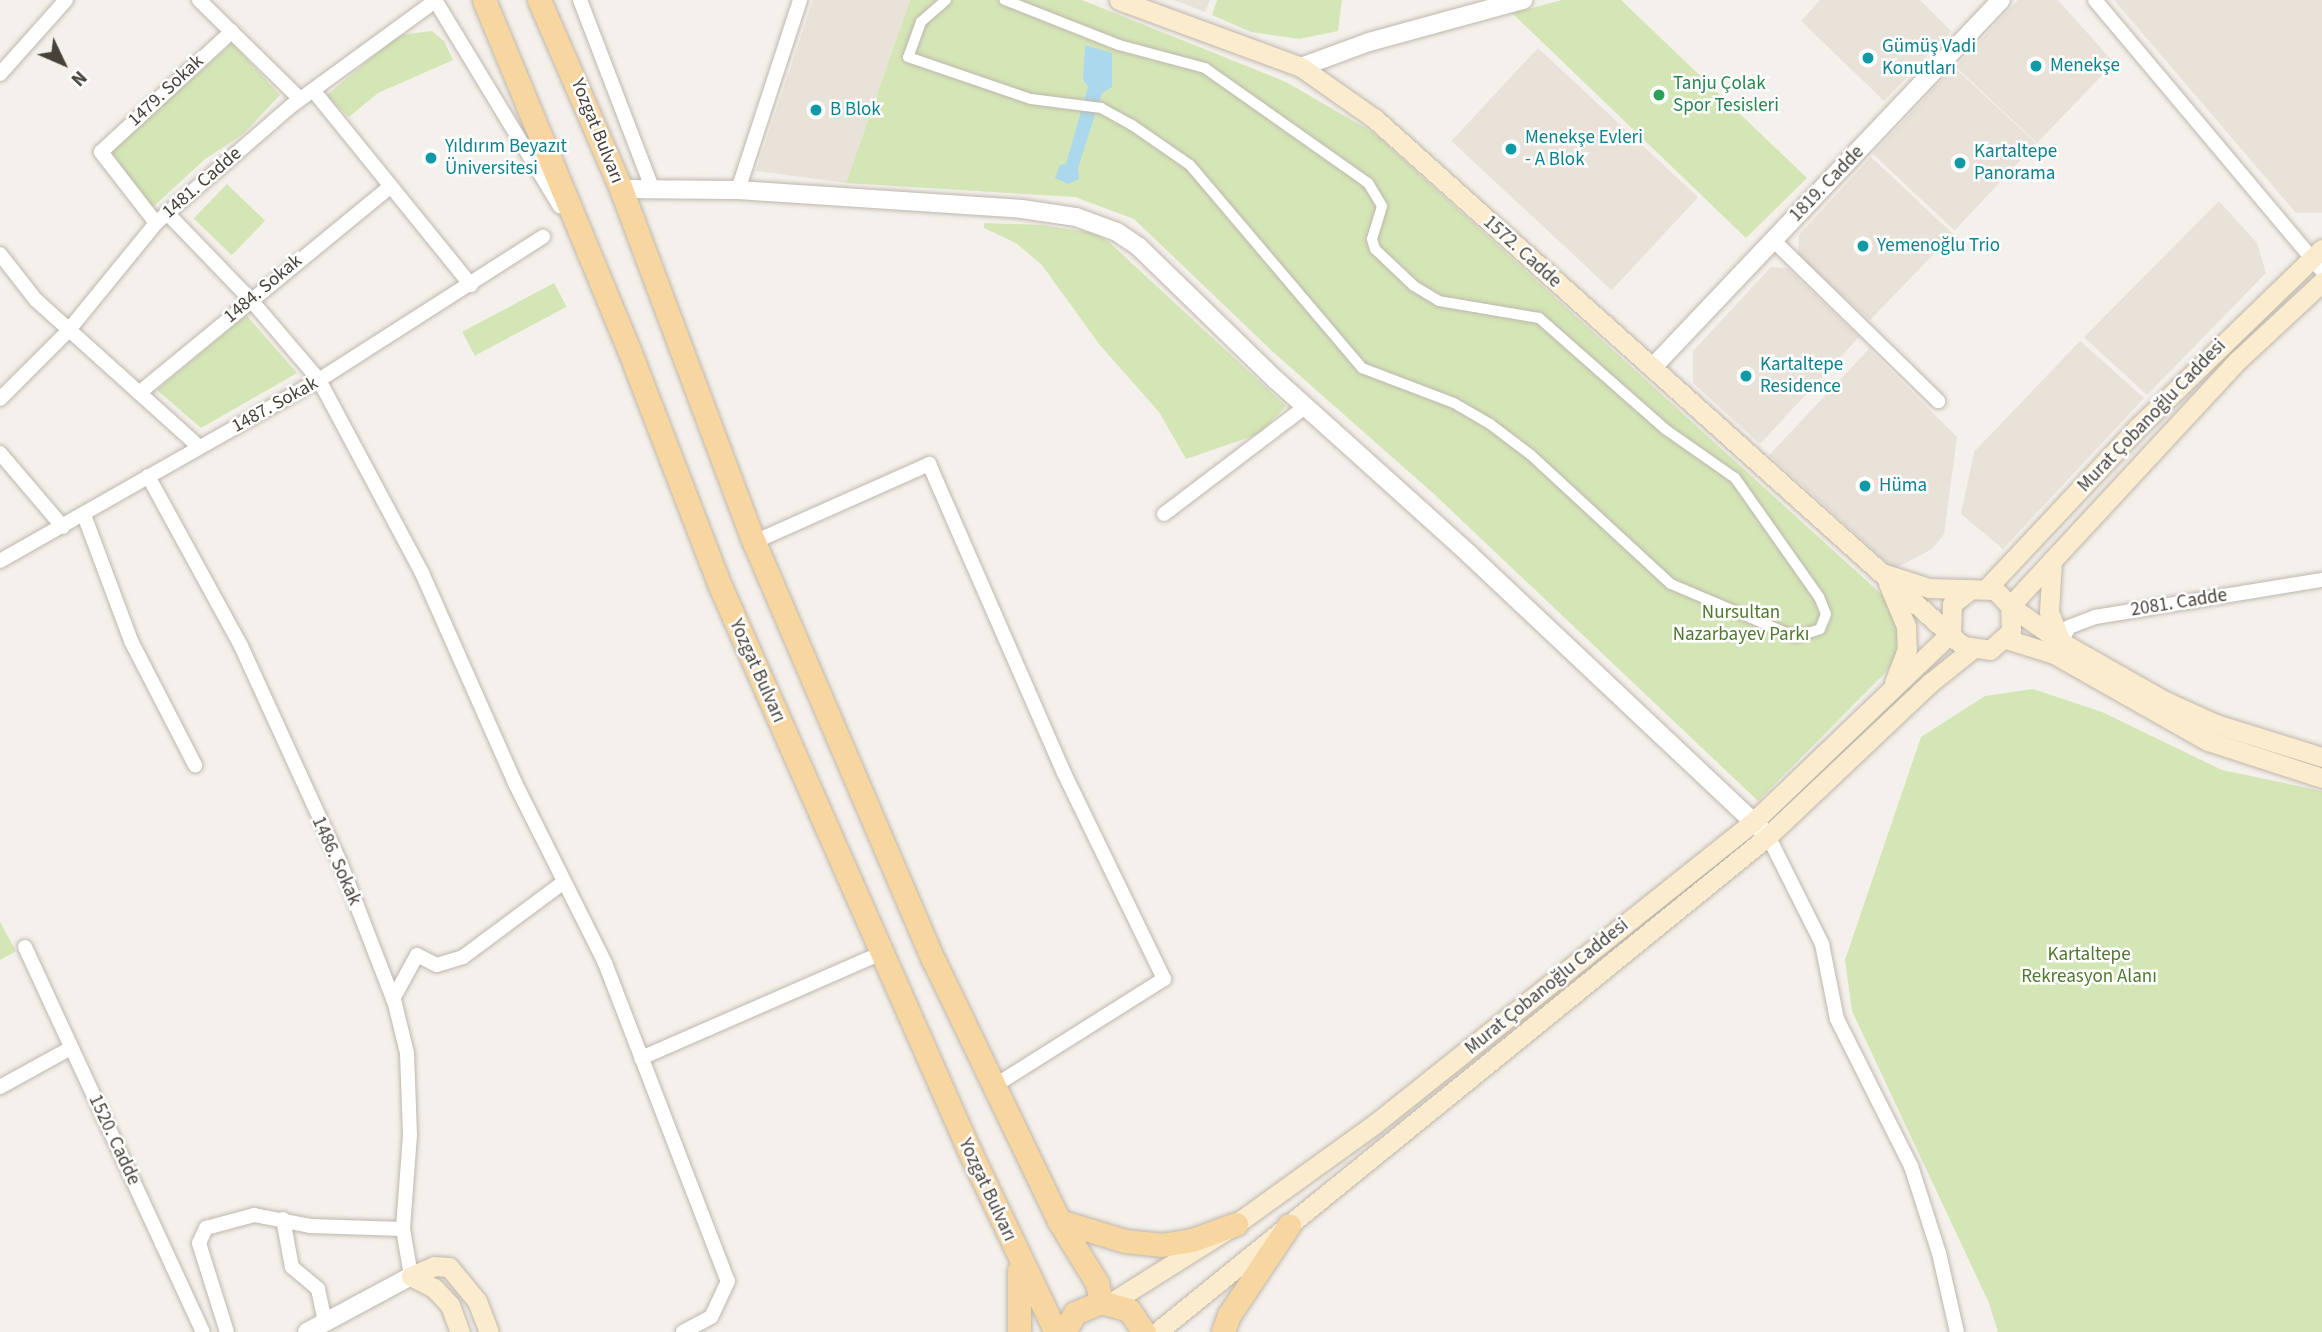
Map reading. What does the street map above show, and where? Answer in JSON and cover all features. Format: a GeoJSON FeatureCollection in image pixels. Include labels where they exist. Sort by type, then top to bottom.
{"type":"FeatureCollection","features":[{"type":"Feature","properties":{"kind":"main road","name":"Yozgat Bulvarı"},"geometry":{"type":"LineString","coordinates":[[484,0],[590,255],[721,588],[1016,1254],[1056,1332]]}},
{"type":"Feature","properties":{"kind":"main road","name":"Yozgat Bulvarı"},"geometry":{"type":"LineString","coordinates":[[539,0],[621,189],[754,542],[934,961],[1059,1221],[1107,1302]]}},
{"type":"Feature","properties":{"kind":"main road","name":"1572. Cadde"},"geometry":{"type":"LineString","coordinates":[[1119,0],[1301,68],[1376,119],[1951,633]]}},
{"type":"Feature","properties":{"kind":"main road","name":"Murat Çobanoğlu Caddesi"},"geometry":{"type":"LineString","coordinates":[[1982,587],[2137,428],[2318,259]]}},
{"type":"Feature","properties":{"kind":"main road","name":"Murat Çobanoğlu Caddesi"},"geometry":{"type":"LineString","coordinates":[[2010,606],[2247,350],[2322,282]]}},
{"type":"Feature","properties":{"kind":"main road"},"geometry":{"type":"LineString","coordinates":[[2052,559],[2049,612],[2057,648]]}},
{"type":"Feature","properties":{"kind":"main road"},"geometry":{"type":"LineString","coordinates":[[1882,573],[1929,588],[1982,587],[2003,595],[2010,606],[2057,648],[2208,741],[2322,778]]}},
{"type":"Feature","properties":{"kind":"main road"},"geometry":{"type":"LineString","coordinates":[[1882,573],[1906,626],[1907,649],[1890,691]]}},
{"type":"Feature","properties":{"kind":"main road"},"geometry":{"type":"LineString","coordinates":[[1982,587],[1952,604],[1951,633],[1971,650],[1990,650],[2006,639],[2013,621],[2010,606]]}},
{"type":"Feature","properties":{"kind":"main road","name":"Murat Çobanoğlu Caddesi"},"geometry":{"type":"LineString","coordinates":[[1107,1302],[1236,1224],[1376,1123],[1755,820],[1951,633]]}},
{"type":"Feature","properties":{"kind":"main road"},"geometry":{"type":"LineString","coordinates":[[2006,639],[2057,648],[2206,719],[2322,757]]}},
{"type":"Feature","properties":{"kind":"main road","name":"Murat Çobanoğlu Caddesi"},"geometry":{"type":"LineString","coordinates":[[1157,1332],[1768,836],[1930,683],[1971,650]]}},
{"type":"Feature","properties":{"kind":"main road"},"geometry":{"type":"LineString","coordinates":[[1059,1221],[1125,1241],[1161,1245],[1192,1240],[1236,1224]]}},
{"type":"Feature","properties":{"kind":"main road"},"geometry":{"type":"LineString","coordinates":[[1223,1332],[1229,1315],[1289,1225]]}},
{"type":"Feature","properties":{"kind":"main road"},"geometry":{"type":"LineString","coordinates":[[1016,1254],[1022,1287],[1019,1332]]}},
{"type":"Feature","properties":{"kind":"main road"},"geometry":{"type":"LineString","coordinates":[[411,1276],[434,1266],[449,1267],[477,1301],[489,1332]]}},
{"type":"Feature","properties":{"kind":"main road"},"geometry":{"type":"LineString","coordinates":[[411,1276],[434,1288],[450,1305],[460,1332]]}},
{"type":"Feature","properties":{"kind":"main road"},"geometry":{"type":"LineString","coordinates":[[1064,1332],[1075,1313],[1107,1302],[1135,1314],[1144,1332]]}},
{"type":"Feature","properties":{"kind":"street"},"geometry":{"type":"LineString","coordinates":[[0,75],[66,0]]}},
{"type":"Feature","properties":{"kind":"street"},"geometry":{"type":"LineString","coordinates":[[199,0],[300,99]]}},
{"type":"Feature","properties":{"kind":"street"},"geometry":{"type":"LineString","coordinates":[[580,0],[652,188]]}},
{"type":"Feature","properties":{"kind":"street"},"geometry":{"type":"LineString","coordinates":[[738,190],[800,0]]}},
{"type":"Feature","properties":{"kind":"street"},"geometry":{"type":"LineString","coordinates":[[946,0],[921,22],[908,57],[1031,99],[1101,108],[1190,165],[1362,368],[1454,403],[1490,424],[1531,455],[1671,584],[1796,637],[1820,629],[1826,614],[1819,597],[1735,478],[1665,429],[1539,318],[1439,301],[1408,281],[1376,249],[1372,239],[1382,206],[1368,183],[1205,68],[1119,45],[1005,0]]}},
{"type":"Feature","properties":{"kind":"street"},"geometry":{"type":"LineString","coordinates":[[1301,68],[1369,42],[1523,0]]}},
{"type":"Feature","properties":{"kind":"street","name":"1819. Cadde"},"geometry":{"type":"LineString","coordinates":[[1652,368],[2001,0]]}},
{"type":"Feature","properties":{"kind":"street"},"geometry":{"type":"LineString","coordinates":[[2095,0],[2318,259]]}},
{"type":"Feature","properties":{"kind":"street"},"geometry":{"type":"LineString","coordinates":[[435,1],[590,255]]}},
{"type":"Feature","properties":{"kind":"street","name":"1481. Cadde"},"geometry":{"type":"LineString","coordinates":[[0,399],[68,331],[161,218],[300,99],[435,1]]}},
{"type":"Feature","properties":{"kind":"street","name":"1479. Sokak"},"geometry":{"type":"LineString","coordinates":[[161,218],[101,152],[232,31]]}},
{"type":"Feature","properties":{"kind":"street"},"geometry":{"type":"LineString","coordinates":[[313,90],[389,188],[471,285]]}},
{"type":"Feature","properties":{"kind":"street","name":"1484. Sokak"},"geometry":{"type":"LineString","coordinates":[[139,393],[389,188]]}},
{"type":"Feature","properties":{"kind":"street"},"geometry":{"type":"LineString","coordinates":[[621,189],[738,190],[1022,209],[1097,223],[1139,247],[1305,407],[1755,820],[1768,836],[1822,944],[1838,1019],[1918,1186],[1957,1332]]}},
{"type":"Feature","properties":{"kind":"street"},"geometry":{"type":"LineString","coordinates":[[161,218],[251,300],[319,380],[422,573],[514,781],[605,963],[728,1281],[711,1317],[683,1332]]}},
{"type":"Feature","properties":{"kind":"street","name":"1487. Sokak"},"geometry":{"type":"LineString","coordinates":[[0,561],[319,380],[543,237]]}},
{"type":"Feature","properties":{"kind":"street"},"geometry":{"type":"LineString","coordinates":[[1773,240],[1938,401]]}},
{"type":"Feature","properties":{"kind":"street"},"geometry":{"type":"LineString","coordinates":[[0,254],[36,300],[68,331],[200,447]]}},
{"type":"Feature","properties":{"kind":"street"},"geometry":{"type":"LineString","coordinates":[[1164,514],[1305,407]]}},
{"type":"Feature","properties":{"kind":"street"},"geometry":{"type":"LineString","coordinates":[[0,453],[63,527]]}},
{"type":"Feature","properties":{"kind":"street"},"geometry":{"type":"LineString","coordinates":[[754,542],[929,464],[1064,773],[1164,979],[994,1086]]}},
{"type":"Feature","properties":{"kind":"street","name":"1486. Sokak"},"geometry":{"type":"LineString","coordinates":[[148,476],[241,646],[341,862],[393,999],[407,1053],[410,1135],[403,1229],[411,1276]]}},
{"type":"Feature","properties":{"kind":"street"},"geometry":{"type":"LineString","coordinates":[[84,515],[131,641],[195,765]]}},
{"type":"Feature","properties":{"kind":"street","name":"2081. Cadde"},"geometry":{"type":"LineString","coordinates":[[2057,648],[2069,627],[2095,617],[2322,580]]}},
{"type":"Feature","properties":{"kind":"street"},"geometry":{"type":"LineString","coordinates":[[393,999],[417,955],[437,965],[463,957],[564,882]]}},
{"type":"Feature","properties":{"kind":"street","name":"1520. Cadde"},"geometry":{"type":"LineString","coordinates":[[25,947],[203,1332]]}},
{"type":"Feature","properties":{"kind":"street"},"geometry":{"type":"LineString","coordinates":[[641,1058],[881,953]]}},
{"type":"Feature","properties":{"kind":"street"},"geometry":{"type":"LineString","coordinates":[[0,1087],[71,1048]]}},
{"type":"Feature","properties":{"kind":"street"},"geometry":{"type":"LineString","coordinates":[[227,1332],[199,1243],[206,1228],[254,1214],[310,1226],[403,1229]]}},
{"type":"Feature","properties":{"kind":"street"},"geometry":{"type":"LineString","coordinates":[[283,1219],[292,1267],[318,1289],[325,1324]]}},
{"type":"Feature","properties":{"kind":"street"},"geometry":{"type":"LineString","coordinates":[[307,1332],[411,1276]]}},
{"type":"Feature","properties":{"kind":"shaded area"},"geometry":{"type":"Polygon","coordinates":[[[813,0],[910,0],[846,183],[756,171],[813,0]]]}},
{"type":"Feature","properties":{"kind":"shaded area"},"geometry":{"type":"Polygon","coordinates":[[[1174,0],[1210,0],[1205,12],[1174,0]]]}},
{"type":"Feature","properties":{"kind":"shaded area","name":"Gümüş Vadi Konutları"},"geometry":{"type":"Polygon","coordinates":[[[1820,0],[1920,0],[1951,31],[1884,101],[1801,21],[1820,0]]]}},
{"type":"Feature","properties":{"kind":"shaded area","name":"Menekşe"},"geometry":{"type":"Polygon","coordinates":[[[2018,0],[2058,0],[2114,63],[2037,143],[1956,67],[2018,0]]]}},
{"type":"Feature","properties":{"kind":"shaded area"},"geometry":{"type":"Polygon","coordinates":[[[2114,0],[2322,0],[2322,213],[2296,213],[2114,0]]]}},
{"type":"Feature","properties":{"kind":"shaded area"},"geometry":{"type":"Polygon","coordinates":[[[1538,48],[1698,197],[1612,290],[1451,141],[1538,48]]]}},
{"type":"Feature","properties":{"kind":"shaded area","name":"Kartaltepe Panorama"},"geometry":{"type":"Polygon","coordinates":[[[1954,67],[2036,143],[1955,230],[1873,154],[1954,67]]]}},
{"type":"Feature","properties":{"kind":"shaded area","name":"Yemenoğlu Trio"},"geometry":{"type":"Polygon","coordinates":[[[1871,157],[1953,234],[1870,320],[1798,256],[1799,235],[1871,157]]]}},
{"type":"Feature","properties":{"kind":"shaded area"},"geometry":{"type":"Polygon","coordinates":[[[2219,201],[2257,243],[2266,273],[2147,395],[2084,337],[2219,201]]]}},
{"type":"Feature","properties":{"kind":"shaded area","name":"Kartaltepe Residence"},"geometry":{"type":"Polygon","coordinates":[[[1771,267],[1787,268],[1859,337],[1760,444],[1693,383],[1693,351],[1771,267]]]}},
{"type":"Feature","properties":{"kind":"shaded area"},"geometry":{"type":"Polygon","coordinates":[[[2080,341],[2144,398],[2003,549],[1961,514],[1974,452],[2080,341]]]}},
{"type":"Feature","properties":{"kind":"shaded area"},"geometry":{"type":"Polygon","coordinates":[[[1869,349],[1957,437],[1944,534],[1932,549],[1894,569],[1769,455],[1869,349]]]}},
{"type":"Feature","properties":{"kind":"green space","name":"Nursultan Nazarbayev Parkı"},"geometry":{"type":"Polygon","coordinates":[[[910,0],[1082,0],[1286,82],[1374,133],[1889,601],[1896,612],[1898,654],[1887,671],[1758,801],[1434,494],[1273,352],[1134,219],[1075,197],[846,183],[910,0]]]}},
{"type":"Feature","properties":{"kind":"green space"},"geometry":{"type":"Polygon","coordinates":[[[1217,0],[1342,0],[1338,31],[1299,39],[1251,32],[1212,15],[1217,0]]]}},
{"type":"Feature","properties":{"kind":"green space","name":"Tanju Çolak Spor Tesisleri"},"geometry":{"type":"Polygon","coordinates":[[[1562,0],[1621,0],[1807,178],[1746,238],[1512,13],[1562,0]]]}},
{"type":"Feature","properties":{"kind":"green space"},"geometry":{"type":"Polygon","coordinates":[[[432,31],[444,41],[453,60],[378,93],[349,117],[326,96],[398,35],[432,31]]]}},
{"type":"Feature","properties":{"kind":"green space"},"geometry":{"type":"Polygon","coordinates":[[[232,43],[280,95],[243,134],[204,160],[151,209],[111,151],[232,43]]]}},
{"type":"Feature","properties":{"kind":"green space"},"geometry":{"type":"Polygon","coordinates":[[[227,184],[265,221],[232,255],[194,219],[227,184]]]}},
{"type":"Feature","properties":{"kind":"green space"},"geometry":{"type":"Polygon","coordinates":[[[984,223],[1042,225],[1094,233],[1109,242],[1286,406],[1259,434],[1186,459],[1159,412],[1099,344],[1042,265],[1016,243],[984,228],[984,223]]]}},
{"type":"Feature","properties":{"kind":"green space"},"geometry":{"type":"Polygon","coordinates":[[[554,283],[567,307],[475,356],[462,332],[554,283]]]}},
{"type":"Feature","properties":{"kind":"green space"},"geometry":{"type":"Polygon","coordinates":[[[246,315],[297,373],[201,428],[157,390],[246,315]]]}},
{"type":"Feature","properties":{"kind":"green space","name":"Kartaltepe Rekreasyon Alanı"},"geometry":{"type":"Polygon","coordinates":[[[2033,689],[2102,712],[2222,770],[2322,791],[2322,1332],[1998,1332],[1989,1303],[1852,1011],[1845,960],[1921,737],[1985,696],[2033,689]]]}},
{"type":"Feature","properties":{"kind":"green space"},"geometry":{"type":"Polygon","coordinates":[[[0,922],[16,951],[0,960],[0,922]]]}},
{"type":"Feature","properties":{"kind":"water"},"geometry":{"type":"Polygon","coordinates":[[[1085,45],[1112,53],[1112,87],[1102,93],[1078,168],[1079,179],[1068,184],[1055,178],[1060,165],[1066,164],[1088,87],[1083,79],[1085,45]]]}},
{"type":"Feature","properties":{"kind":"place","name":"Gümüş Vadi Konutları"},"geometry":{"type":"Point","coordinates":[1868,58]}},
{"type":"Feature","properties":{"kind":"place","name":"Menekşe"},"geometry":{"type":"Point","coordinates":[2036,66]}},
{"type":"Feature","properties":{"kind":"place","name":"Tanju Çolak Spor Tesisleri"},"geometry":{"type":"Point","coordinates":[1659,95]}},
{"type":"Feature","properties":{"kind":"place","name":"B Blok"},"geometry":{"type":"Point","coordinates":[816,110]}},
{"type":"Feature","properties":{"kind":"place","name":"Menekşe Evleri - A Blok"},"geometry":{"type":"Point","coordinates":[1511,149]}},
{"type":"Feature","properties":{"kind":"place","name":"Yıldırım Beyazıt Üniversitesi"},"geometry":{"type":"Point","coordinates":[431,158]}},
{"type":"Feature","properties":{"kind":"place","name":"Kartaltepe Panorama"},"geometry":{"type":"Point","coordinates":[1960,163]}},
{"type":"Feature","properties":{"kind":"place","name":"Yemenoğlu Trio"},"geometry":{"type":"Point","coordinates":[1863,246]}},
{"type":"Feature","properties":{"kind":"place","name":"Kartaltepe Residence"},"geometry":{"type":"Point","coordinates":[1746,376]}},
{"type":"Feature","properties":{"kind":"place","name":"Hüma"},"geometry":{"type":"Point","coordinates":[1865,486]}}]}
